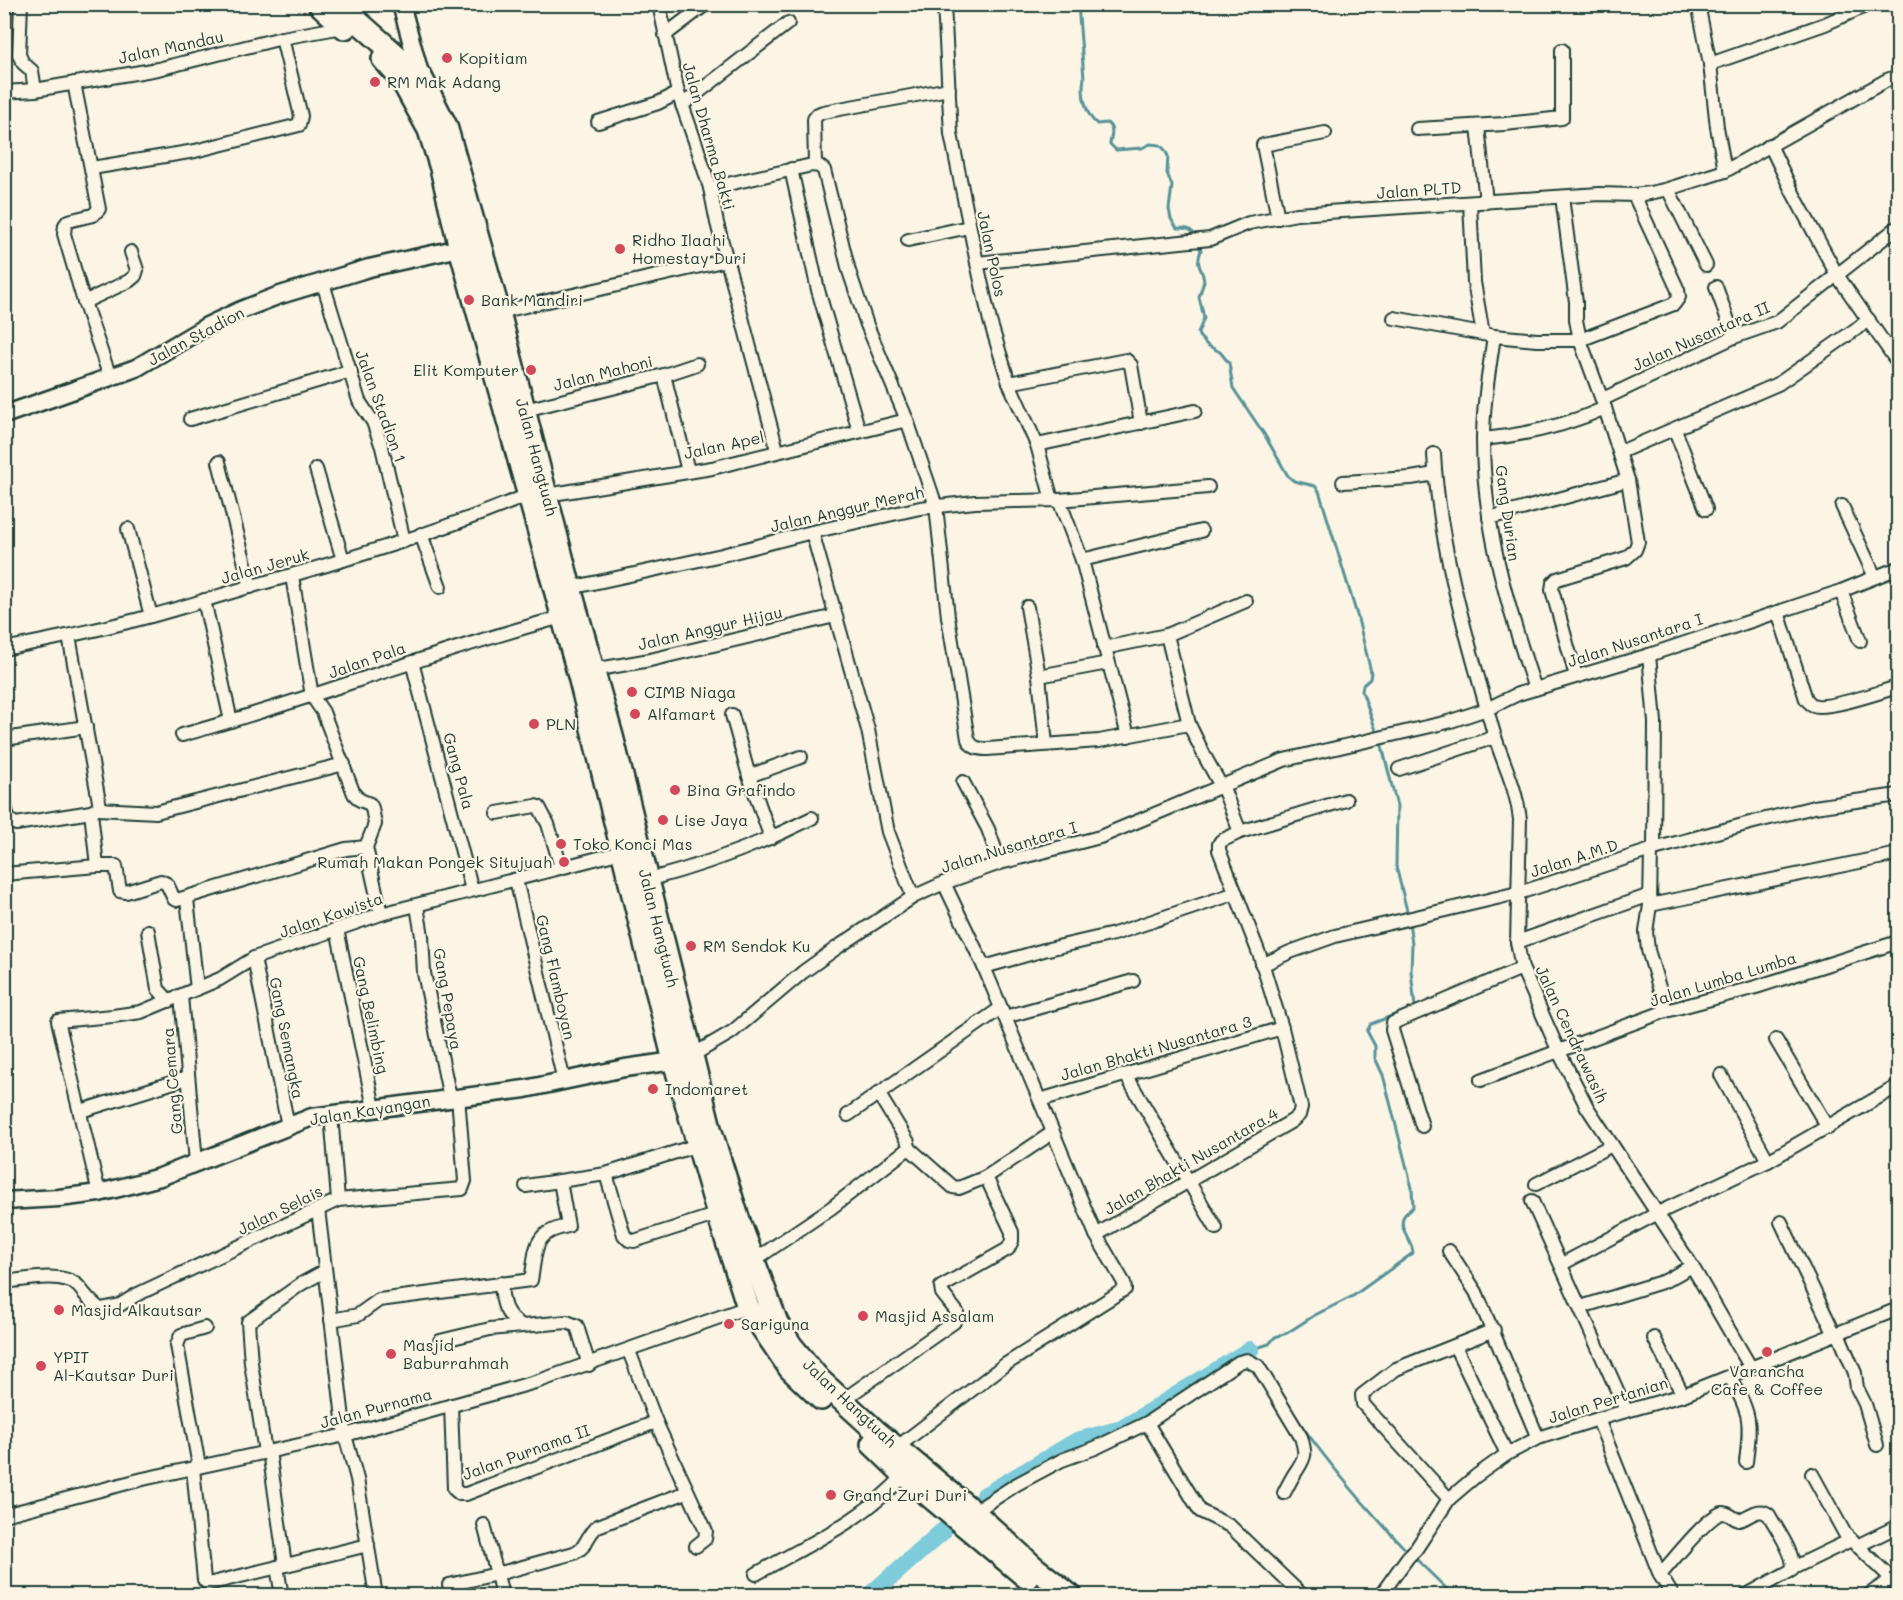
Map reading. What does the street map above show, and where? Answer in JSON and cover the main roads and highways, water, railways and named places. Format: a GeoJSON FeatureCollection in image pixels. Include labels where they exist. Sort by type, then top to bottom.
{"type":"FeatureCollection","features":[{"type":"Feature","properties":{"kind":"highway","name":"Jalan Hangtuah"},"geometry":{"type":"LineString","coordinates":[[319,4],[343,27],[381,57],[401,79],[429,130],[441,168],[460,248],[538,495],[570,588],[612,736],[647,880],[651,932]]}},
{"type":"Feature","properties":{"kind":"highway","name":"Jalan Hangtuah"},"geometry":{"type":"LineString","coordinates":[[338,4],[421,77],[446,126],[525,410],[538,495],[562,617],[622,852],[651,932],[682,1059],[698,1145],[748,1307],[789,1369],[872,1436],[896,1448],[1071,1596]]}},
{"type":"Feature","properties":{"kind":"highway","name":"Jalan Hangtuah"},"geometry":{"type":"LineString","coordinates":[[682,1059],[711,1132],[753,1261],[777,1323],[791,1346],[819,1379],[843,1400],[904,1475],[1049,1596]]}},
{"type":"Feature","properties":{"kind":"waterway"},"geometry":{"type":"LineString","coordinates":[[1078,4],[1083,90],[1089,115],[1097,124],[1107,123],[1109,125],[1112,133],[1110,144],[1116,150],[1142,148],[1150,144],[1160,145],[1165,150],[1168,156],[1167,173],[1172,186],[1169,209],[1171,219],[1177,228],[1188,229],[1195,237]]}},
{"type":"Feature","properties":{"kind":"waterway"},"geometry":{"type":"LineString","coordinates":[[1197,243],[1201,250],[1199,264],[1204,281],[1199,297],[1204,318],[1199,336],[1207,345],[1220,352],[1229,363],[1233,388],[1264,434],[1288,476],[1294,481],[1315,486],[1319,491],[1357,615],[1371,672],[1370,679],[1363,685],[1362,691],[1378,736]]}},
{"type":"Feature","properties":{"kind":"waterway"},"geometry":{"type":"LineString","coordinates":[[1381,742],[1397,806],[1396,866],[1408,915]]}},
{"type":"Feature","properties":{"kind":"waterway"},"geometry":{"type":"LineString","coordinates":[[1261,1363],[1250,1350],[1269,1344],[1275,1337],[1287,1333],[1315,1315],[1353,1296],[1413,1253],[1402,1222],[1413,1207],[1412,1188],[1383,1075],[1375,1058],[1375,1046],[1367,1031],[1371,1024],[1415,1007],[1409,921]]}},
{"type":"Feature","properties":{"kind":"waterway"},"geometry":{"type":"LineString","coordinates":[[984,1496],[1077,1441],[1122,1429],[1250,1350]]}},
{"type":"Feature","properties":{"kind":"waterway"},"geometry":{"type":"LineString","coordinates":[[1297,1419],[1350,1488],[1408,1552]]}},
{"type":"Feature","properties":{"kind":"waterway"},"geometry":{"type":"LineString","coordinates":[[869,1596],[943,1531]]}},
{"type":"Feature","properties":{"kind":"waterway"},"geometry":{"type":"LineString","coordinates":[[1413,1556],[1454,1596]]}},
{"type":"Feature","properties":{"kind":"place","name":"Kopitiam"},"geometry":{"type":"Point","coordinates":[447,58]}},
{"type":"Feature","properties":{"kind":"place","name":"RM Mak Adang"},"geometry":{"type":"Point","coordinates":[375,82]}},
{"type":"Feature","properties":{"kind":"place","name":"Ridho Ilaahi Homestay Duri"},"geometry":{"type":"Point","coordinates":[620,249]}},
{"type":"Feature","properties":{"kind":"place","name":"Bank Mandiri"},"geometry":{"type":"Point","coordinates":[469,300]}},
{"type":"Feature","properties":{"kind":"place","name":"Elit Komputer"},"geometry":{"type":"Point","coordinates":[531,370]}},
{"type":"Feature","properties":{"kind":"place","name":"CIMB Niaga"},"geometry":{"type":"Point","coordinates":[632,692]}},
{"type":"Feature","properties":{"kind":"place","name":"Alfamart"},"geometry":{"type":"Point","coordinates":[635,714]}},
{"type":"Feature","properties":{"kind":"place","name":"PLN"},"geometry":{"type":"Point","coordinates":[534,724]}},
{"type":"Feature","properties":{"kind":"place","name":"Bina Grafindo"},"geometry":{"type":"Point","coordinates":[675,790]}},
{"type":"Feature","properties":{"kind":"place","name":"Lise Jaya"},"geometry":{"type":"Point","coordinates":[663,820]}},
{"type":"Feature","properties":{"kind":"place","name":"Toko Konci Mas"},"geometry":{"type":"Point","coordinates":[561,844]}},
{"type":"Feature","properties":{"kind":"place","name":"Rumah Makan Pongek Situjuah"},"geometry":{"type":"Point","coordinates":[564,862]}},
{"type":"Feature","properties":{"kind":"place","name":"RM Sendok Ku"},"geometry":{"type":"Point","coordinates":[691,946]}},
{"type":"Feature","properties":{"kind":"place","name":"Indomaret"},"geometry":{"type":"Point","coordinates":[653,1089]}},
{"type":"Feature","properties":{"kind":"place","name":"Masjid Alkautsar"},"geometry":{"type":"Point","coordinates":[59,1310]}},
{"type":"Feature","properties":{"kind":"place","name":"Masjid Assalam"},"geometry":{"type":"Point","coordinates":[863,1316]}},
{"type":"Feature","properties":{"kind":"place","name":"Sariguna"},"geometry":{"type":"Point","coordinates":[729,1324]}},
{"type":"Feature","properties":{"kind":"place","name":"Varancha Cafe & Coffee"},"geometry":{"type":"Point","coordinates":[1767,1352]}},
{"type":"Feature","properties":{"kind":"place","name":"Masjid Baburrahmah"},"geometry":{"type":"Point","coordinates":[391,1354]}},
{"type":"Feature","properties":{"kind":"place","name":"YPIT Al-Kautsar Duri"},"geometry":{"type":"Point","coordinates":[41,1366]}},
{"type":"Feature","properties":{"kind":"place","name":"Grand Zuri Duri"},"geometry":{"type":"Point","coordinates":[831,1495]}}]}
